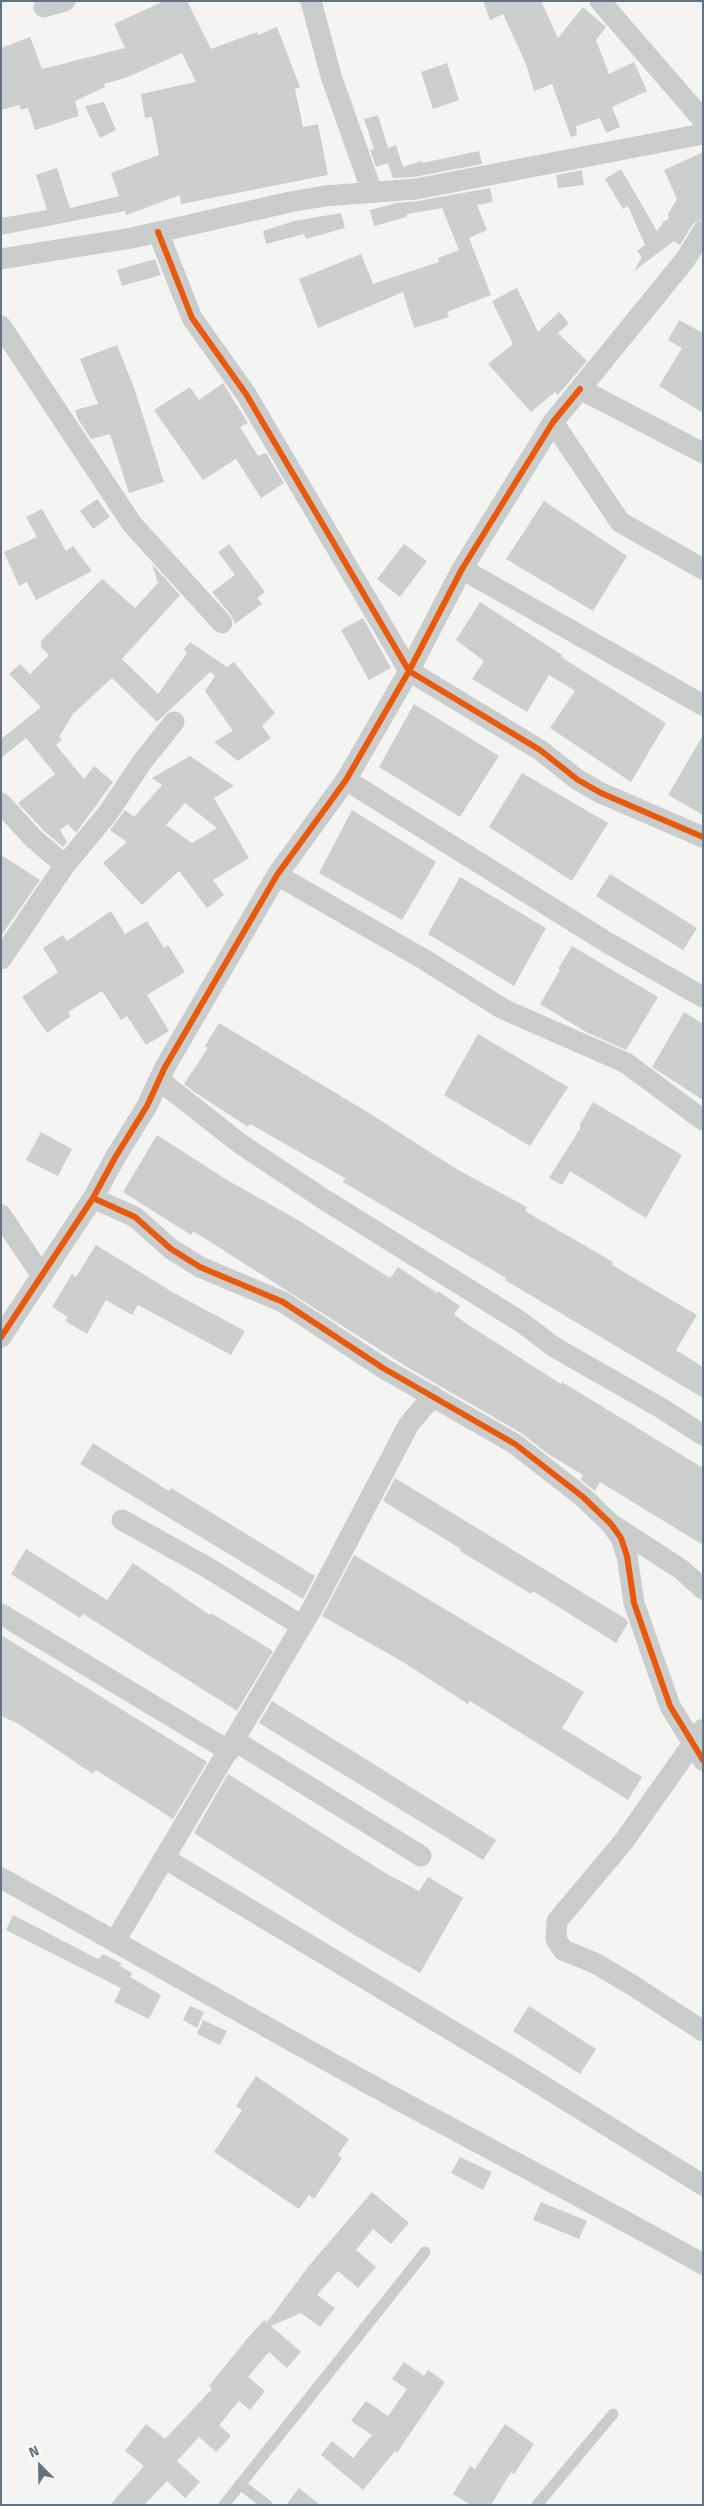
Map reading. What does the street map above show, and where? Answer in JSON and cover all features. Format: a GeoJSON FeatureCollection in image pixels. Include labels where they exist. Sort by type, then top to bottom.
{"type":"FeatureCollection","features":[{"type":"Feature","properties":{"kind":"street"},"geometry":{"type":"LineString","coordinates":[[44,7],[66,1]]}},
{"type":"Feature","properties":{"kind":"street"},"geometry":{"type":"LineString","coordinates":[[311,1],[331,76],[372,192]]}},
{"type":"Feature","properties":{"kind":"street"},"geometry":{"type":"LineString","coordinates":[[600,1],[703,120]]}},
{"type":"Feature","properties":{"kind":"street"},"geometry":{"type":"LineString","coordinates":[[1,259],[158,232],[290,202],[372,192],[416,189],[703,134]]}},
{"type":"Feature","properties":{"kind":"street"},"geometry":{"type":"LineString","coordinates":[[1,1337],[93,1198],[277,875],[346,780],[409,671],[462,569],[553,422],[685,260],[703,231]]}},
{"type":"Feature","properties":{"kind":"street"},"geometry":{"type":"LineString","coordinates":[[158,232],[192,318],[246,394],[409,671],[540,750],[578,780],[601,793],[703,837]]}},
{"type":"Feature","properties":{"kind":"street"},"geometry":{"type":"LineString","coordinates":[[1,326],[132,524],[222,623]]}},
{"type":"Feature","properties":{"kind":"street"},"geometry":{"type":"LineString","coordinates":[[580,389],[703,453]]}},
{"type":"Feature","properties":{"kind":"street"},"geometry":{"type":"LineString","coordinates":[[553,422],[620,522],[703,568]]}},
{"type":"Feature","properties":{"kind":"street"},"geometry":{"type":"LineString","coordinates":[[462,569],[703,706]]}},
{"type":"Feature","properties":{"kind":"street"},"geometry":{"type":"LineString","coordinates":[[1,960],[65,865],[108,813],[142,762],[174,722]]}},
{"type":"Feature","properties":{"kind":"street"},"geometry":{"type":"LineString","coordinates":[[346,780],[608,943],[703,997]]}},
{"type":"Feature","properties":{"kind":"street"},"geometry":{"type":"LineString","coordinates":[[1,803],[34,839],[65,865]]}},
{"type":"Feature","properties":{"kind":"street"},"geometry":{"type":"LineString","coordinates":[[277,875],[425,960],[503,1010],[626,1063],[703,1120]]}},
{"type":"Feature","properties":{"kind":"street"},"geometry":{"type":"LineString","coordinates":[[159,1080],[242,1146],[521,1322],[554,1347],[661,1408],[703,1435]]}},
{"type":"Feature","properties":{"kind":"street"},"geometry":{"type":"LineString","coordinates":[[93,1198],[135,1217],[171,1249],[200,1267],[283,1302],[383,1368],[514,1444],[583,1497],[611,1524],[621,1538],[627,1556],[634,1603],[670,1706],[700,1744],[624,1841],[557,1921],[556,1939],[564,1950],[595,1963],[703,2031]]}},
{"type":"Feature","properties":{"kind":"street"},"geometry":{"type":"LineString","coordinates":[[1,1215],[42,1276]]}},
{"type":"Feature","properties":{"kind":"street"},"geometry":{"type":"LineString","coordinates":[[115,1941],[302,1626],[409,1424],[433,1396]]}},
{"type":"Feature","properties":{"kind":"street"},"geometry":{"type":"LineString","coordinates":[[122,1520],[205,1566],[302,1626]]}},
{"type":"Feature","properties":{"kind":"street"},"geometry":{"type":"LineString","coordinates":[[611,1524],[682,1570],[703,1589]]}},
{"type":"Feature","properties":{"kind":"street"},"geometry":{"type":"LineString","coordinates":[[1,1614],[421,1856]]}},
{"type":"Feature","properties":{"kind":"street"},"geometry":{"type":"LineString","coordinates":[[164,1858],[514,2068],[703,2185]]}},
{"type":"Feature","properties":{"kind":"street"},"geometry":{"type":"LineString","coordinates":[[1,1878],[240,2013],[578,2194],[703,2264]]}},
{"type":"Feature","properties":{"kind":"lane"},"geometry":{"type":"LineString","coordinates":[[224,2505],[424,2252]]}},
{"type":"Feature","properties":{"kind":"lane"},"geometry":{"type":"LineString","coordinates":[[537,2505],[612,2414]]}},
{"type":"Feature","properties":{"kind":"lane"},"geometry":{"type":"LineString","coordinates":[[240,2484],[267,2505]]}},
{"type":"Feature","properties":{"kind":"building"},"geometry":{"type":"Polygon","coordinates":[[[164,1],[187,1],[211,49],[257,32],[258,35],[277,27],[300,87],[295,89],[303,127],[318,124],[328,175],[181,204],[180,195],[126,215],[125,211],[1,235],[1,218],[47,210],[36,175],[57,168],[70,208],[119,196],[111,173],[159,155],[152,117],[145,118],[141,94],[196,82],[182,53],[128,77],[104,84],[105,87],[75,101],[79,116],[35,130],[28,108],[21,110],[20,105],[1,110],[1,48],[30,37],[42,69],[125,48],[114,24],[164,1]]]}},
{"type":"Feature","properties":{"kind":"building"},"geometry":{"type":"Polygon","coordinates":[[[483,1],[541,1],[558,38],[583,7],[606,27],[596,40],[609,74],[634,62],[647,91],[612,107],[620,127],[606,133],[600,118],[576,126],[577,135],[571,137],[552,84],[534,91],[526,64],[503,14],[490,20],[483,1]]]}},
{"type":"Feature","properties":{"kind":"building"},"geometry":{"type":"Polygon","coordinates":[[[447,63],[459,100],[433,109],[421,72],[447,63]]]}},
{"type":"Feature","properties":{"kind":"building"},"geometry":{"type":"Polygon","coordinates":[[[104,102],[116,130],[100,138],[85,106],[104,102]]]}},
{"type":"Feature","properties":{"kind":"building"},"geometry":{"type":"Polygon","coordinates":[[[378,115],[388,148],[396,145],[403,167],[421,161],[422,163],[479,151],[482,164],[414,177],[393,178],[388,163],[376,167],[370,150],[374,149],[364,119],[378,115]]]}},
{"type":"Feature","properties":{"kind":"building"},"geometry":{"type":"Polygon","coordinates":[[[703,152],[703,219],[693,224],[680,245],[674,241],[634,271],[642,257],[637,251],[645,245],[628,206],[623,209],[605,179],[621,169],[657,231],[664,221],[669,219],[668,214],[677,199],[664,170],[703,152]]]}},
{"type":"Feature","properties":{"kind":"building"},"geometry":{"type":"Polygon","coordinates":[[[582,170],[584,185],[558,188],[556,175],[582,170]]]}},
{"type":"Feature","properties":{"kind":"building"},"geometry":{"type":"Polygon","coordinates":[[[490,188],[493,202],[477,205],[487,230],[469,238],[491,295],[447,312],[449,317],[414,328],[403,292],[318,328],[299,279],[361,254],[373,284],[439,262],[438,258],[459,250],[442,208],[407,214],[407,217],[374,226],[370,210],[397,203],[490,188]]]}},
{"type":"Feature","properties":{"kind":"building"},"geometry":{"type":"Polygon","coordinates":[[[341,213],[345,228],[306,239],[304,234],[266,244],[263,231],[294,221],[341,213]]]}},
{"type":"Feature","properties":{"kind":"building"},"geometry":{"type":"Polygon","coordinates":[[[155,259],[161,275],[122,286],[117,270],[155,259]]]}},
{"type":"Feature","properties":{"kind":"building"},"geometry":{"type":"Polygon","coordinates":[[[517,288],[538,332],[559,312],[569,323],[558,333],[587,361],[558,395],[555,392],[531,412],[488,364],[513,344],[492,301],[517,288]]]}},
{"type":"Feature","properties":{"kind":"building"},"geometry":{"type":"Polygon","coordinates":[[[679,320],[703,333],[703,413],[659,386],[682,348],[668,340],[679,320]]]}},
{"type":"Feature","properties":{"kind":"building"},"geometry":{"type":"Polygon","coordinates":[[[117,345],[134,388],[164,482],[129,493],[110,434],[91,439],[78,419],[75,410],[98,404],[80,359],[117,345]]]}},
{"type":"Feature","properties":{"kind":"building"},"geometry":{"type":"Polygon","coordinates":[[[223,383],[248,423],[240,427],[258,456],[266,453],[284,483],[261,498],[236,459],[203,480],[154,410],[190,387],[199,400],[223,383]]]}},
{"type":"Feature","properties":{"kind":"building"},"geometry":{"type":"Polygon","coordinates":[[[97,499],[110,517],[93,529],[80,511],[97,499]]]}},
{"type":"Feature","properties":{"kind":"building"},"geometry":{"type":"Polygon","coordinates":[[[544,501],[627,556],[593,611],[506,559],[544,501]]]}},
{"type":"Feature","properties":{"kind":"building"},"geometry":{"type":"Polygon","coordinates":[[[42,509],[66,551],[73,546],[92,571],[36,600],[27,582],[19,586],[4,552],[37,537],[26,517],[42,509]]]}},
{"type":"Feature","properties":{"kind":"building"},"geometry":{"type":"Polygon","coordinates":[[[229,544],[265,592],[257,598],[262,604],[235,624],[231,615],[212,592],[235,575],[218,552],[229,544]]]}},
{"type":"Feature","properties":{"kind":"building"},"geometry":{"type":"Polygon","coordinates":[[[404,544],[427,561],[400,597],[377,579],[404,544]]]}},
{"type":"Feature","properties":{"kind":"building"},"geometry":{"type":"Polygon","coordinates":[[[152,564],[180,595],[122,659],[158,694],[187,653],[184,649],[190,642],[227,667],[234,662],[275,713],[262,726],[271,738],[238,761],[214,742],[233,731],[205,691],[215,676],[210,672],[157,722],[112,678],[73,714],[59,737],[62,739],[56,745],[84,779],[94,766],[113,782],[76,833],[68,824],[60,830],[67,842],[63,847],[43,830],[18,803],[55,774],[26,738],[1,758],[1,739],[41,707],[9,674],[20,664],[30,674],[49,655],[41,647],[41,641],[102,579],[135,608],[158,583],[152,564]]]}},
{"type":"Feature","properties":{"kind":"building"},"geometry":{"type":"Polygon","coordinates":[[[480,602],[562,655],[561,657],[666,723],[631,782],[550,728],[575,691],[549,675],[527,712],[472,679],[484,661],[456,640],[480,602]]]}},
{"type":"Feature","properties":{"kind":"building"},"geometry":{"type":"Polygon","coordinates":[[[363,618],[391,668],[369,680],[341,630],[363,618]]]}},
{"type":"Feature","properties":{"kind":"building"},"geometry":{"type":"Polygon","coordinates":[[[414,704],[499,756],[460,817],[379,767],[414,704]]]}},
{"type":"Feature","properties":{"kind":"building"},"geometry":{"type":"Polygon","coordinates":[[[703,735],[703,815],[668,795],[703,735]]]}},
{"type":"Feature","properties":{"kind":"building"},"geometry":{"type":"Polygon","coordinates":[[[190,756],[234,786],[214,798],[249,858],[213,880],[224,895],[207,908],[179,871],[142,905],[103,863],[127,842],[110,830],[125,810],[134,817],[162,785],[152,778],[190,756]],[[185,803],[166,825],[192,843],[217,828],[185,803]]]}},
{"type":"Feature","properties":{"kind":"building"},"geometry":{"type":"Polygon","coordinates":[[[522,773],[608,823],[572,881],[489,827],[522,773]]]}},
{"type":"Feature","properties":{"kind":"building"},"geometry":{"type":"Polygon","coordinates":[[[352,810],[436,862],[402,920],[319,873],[352,810]]]}},
{"type":"Feature","properties":{"kind":"building"},"geometry":{"type":"Polygon","coordinates":[[[1,855],[40,880],[1,936],[1,855]]]}},
{"type":"Feature","properties":{"kind":"building"},"geometry":{"type":"Polygon","coordinates":[[[610,874],[697,928],[683,950],[596,896],[610,874]]]}},
{"type":"Feature","properties":{"kind":"building"},"geometry":{"type":"Polygon","coordinates":[[[460,877],[546,928],[514,986],[428,934],[460,877]]]}},
{"type":"Feature","properties":{"kind":"building"},"geometry":{"type":"Polygon","coordinates":[[[111,911],[125,934],[147,921],[164,948],[168,945],[185,972],[147,995],[169,1031],[146,1045],[127,1016],[121,1020],[102,991],[68,1012],[71,1016],[47,1033],[22,997],[58,972],[43,948],[63,935],[67,941],[111,911]]]}},
{"type":"Feature","properties":{"kind":"building"},"geometry":{"type":"Polygon","coordinates":[[[572,946],[658,997],[626,1050],[586,1032],[540,1004],[572,946]]]}},
{"type":"Feature","properties":{"kind":"building"},"geometry":{"type":"Polygon","coordinates":[[[684,1012],[703,1024],[703,1100],[652,1067],[684,1012]]]}},
{"type":"Feature","properties":{"kind":"building"},"geometry":{"type":"Polygon","coordinates":[[[219,1023],[369,1113],[458,1170],[527,1207],[525,1211],[613,1262],[612,1265],[697,1315],[676,1350],[703,1367],[703,1398],[505,1280],[506,1278],[343,1182],[345,1178],[250,1124],[248,1127],[193,1091],[184,1084],[208,1048],[205,1046],[219,1023]]]}},
{"type":"Feature","properties":{"kind":"building"},"geometry":{"type":"Polygon","coordinates":[[[478,1034],[568,1087],[530,1146],[444,1095],[478,1034]]]}},
{"type":"Feature","properties":{"kind":"building"},"geometry":{"type":"Polygon","coordinates":[[[593,1102],[682,1155],[646,1218],[570,1171],[562,1185],[549,1178],[581,1127],[579,1126],[593,1102]]]}},
{"type":"Feature","properties":{"kind":"building"},"geometry":{"type":"Polygon","coordinates":[[[41,1132],[72,1149],[58,1176],[26,1160],[41,1132]]]}},
{"type":"Feature","properties":{"kind":"building"},"geometry":{"type":"Polygon","coordinates":[[[157,1135],[227,1180],[298,1220],[390,1278],[398,1267],[437,1293],[438,1291],[460,1306],[454,1314],[467,1324],[561,1384],[562,1382],[703,1468],[703,1545],[600,1482],[595,1491],[581,1480],[583,1475],[548,1454],[521,1433],[407,1367],[193,1231],[191,1235],[123,1192],[157,1135]]]}},
{"type":"Feature","properties":{"kind":"building"},"geometry":{"type":"Polygon","coordinates":[[[96,1245],[174,1293],[245,1331],[231,1355],[138,1305],[132,1315],[106,1300],[87,1334],[65,1321],[68,1317],[52,1307],[72,1274],[76,1277],[96,1245]]]}},
{"type":"Feature","properties":{"kind":"building"},"geometry":{"type":"Polygon","coordinates":[[[93,1443],[169,1491],[171,1488],[315,1576],[303,1599],[80,1464],[93,1443]]]}},
{"type":"Feature","properties":{"kind":"building"},"geometry":{"type":"Polygon","coordinates":[[[395,1478],[626,1619],[628,1623],[616,1643],[533,1591],[531,1594],[460,1551],[461,1549],[383,1501],[395,1478]]]}},
{"type":"Feature","properties":{"kind":"building"},"geometry":{"type":"Polygon","coordinates":[[[26,1549],[107,1600],[133,1563],[210,1615],[211,1613],[273,1651],[237,1711],[83,1614],[80,1618],[11,1574],[26,1549]]]}},
{"type":"Feature","properties":{"kind":"building"},"geometry":{"type":"Polygon","coordinates":[[[354,1555],[584,1692],[562,1728],[642,1777],[628,1800],[470,1701],[468,1704],[403,1662],[322,1616],[354,1555]]]}},
{"type":"Feature","properties":{"kind":"building"},"geometry":{"type":"Polygon","coordinates":[[[1,1635],[207,1762],[173,1819],[96,1770],[93,1774],[17,1723],[1,1716],[1,1635]]]}},
{"type":"Feature","properties":{"kind":"building"},"geometry":{"type":"Polygon","coordinates":[[[272,1701],[496,1840],[483,1860],[259,1723],[272,1701]]]}},
{"type":"Feature","properties":{"kind":"building"},"geometry":{"type":"Polygon","coordinates":[[[228,1774],[387,1874],[419,1891],[428,1877],[463,1898],[420,1973],[351,1933],[194,1833],[228,1774]]]}},
{"type":"Feature","properties":{"kind":"building"},"geometry":{"type":"Polygon","coordinates":[[[13,1915],[98,1959],[103,1954],[121,1963],[120,1966],[132,1973],[130,1977],[161,1995],[149,2019],[114,2002],[121,1988],[6,1930],[13,1915]]]}},
{"type":"Feature","properties":{"kind":"building"},"geometry":{"type":"Polygon","coordinates":[[[190,2006],[204,2012],[197,2028],[183,2020],[190,2006]]]}},
{"type":"Feature","properties":{"kind":"building"},"geometry":{"type":"Polygon","coordinates":[[[529,2006],[596,2049],[580,2074],[513,2031],[529,2006]]]}},
{"type":"Feature","properties":{"kind":"building"},"geometry":{"type":"Polygon","coordinates":[[[203,2020],[227,2031],[220,2045],[197,2034],[203,2020]]]}},
{"type":"Feature","properties":{"kind":"building"},"geometry":{"type":"Polygon","coordinates":[[[256,2076],[349,2139],[338,2155],[342,2158],[314,2199],[309,2195],[299,2209],[214,2152],[242,2110],[236,2106],[256,2076]]]}},
{"type":"Feature","properties":{"kind":"building"},"geometry":{"type":"Polygon","coordinates":[[[460,2157],[492,2172],[483,2190],[451,2173],[460,2157]]]}},
{"type":"Feature","properties":{"kind":"building"},"geometry":{"type":"Polygon","coordinates":[[[372,2192],[409,2223],[391,2244],[373,2229],[356,2250],[376,2267],[358,2288],[338,2271],[317,2295],[335,2308],[320,2327],[301,2313],[271,2326],[301,2352],[287,2368],[269,2352],[248,2377],[265,2391],[250,2410],[239,2401],[219,2425],[231,2436],[216,2452],[199,2437],[177,2461],[200,2482],[185,2498],[167,2481],[144,2505],[110,2505],[144,2466],[125,2451],[146,2424],[165,2439],[212,2389],[209,2386],[246,2340],[264,2320],[267,2322],[308,2267],[372,2192]]]}},
{"type":"Feature","properties":{"kind":"building"},"geometry":{"type":"Polygon","coordinates":[[[541,2202],[587,2221],[579,2239],[533,2220],[541,2202]]]}},
{"type":"Feature","properties":{"kind":"building"},"geometry":{"type":"Polygon","coordinates":[[[404,2362],[424,2376],[428,2370],[445,2382],[397,2453],[395,2451],[363,2490],[321,2455],[332,2441],[353,2458],[372,2435],[351,2421],[366,2401],[388,2416],[407,2389],[392,2379],[404,2362]]]}},
{"type":"Feature","properties":{"kind":"building"},"geometry":{"type":"Polygon","coordinates":[[[505,2424],[534,2444],[514,2474],[511,2472],[491,2505],[471,2505],[453,2494],[470,2466],[475,2469],[505,2424]]]}},
{"type":"Feature","properties":{"kind":"building"},"geometry":{"type":"Polygon","coordinates":[[[299,2488],[320,2505],[286,2505],[299,2488]]]}},
{"type":"Feature","properties":{"kind":"cycle path"},"geometry":{"type":"LineString","coordinates":[[158,232],[192,318],[246,394],[409,671],[540,750],[578,780],[601,793],[703,837]]}},
{"type":"Feature","properties":{"kind":"cycle path"},"geometry":{"type":"LineString","coordinates":[[1,1337],[93,1198],[147,1106],[165,1067],[277,875],[346,780],[409,671],[462,569],[553,422],[580,389]]}},
{"type":"Feature","properties":{"kind":"cycle path"},"geometry":{"type":"LineString","coordinates":[[93,1198],[135,1217],[171,1249],[200,1267],[283,1302],[383,1368],[515,1444],[583,1497],[611,1524],[621,1538],[627,1556],[634,1603],[670,1706],[703,1760]]}}]}
